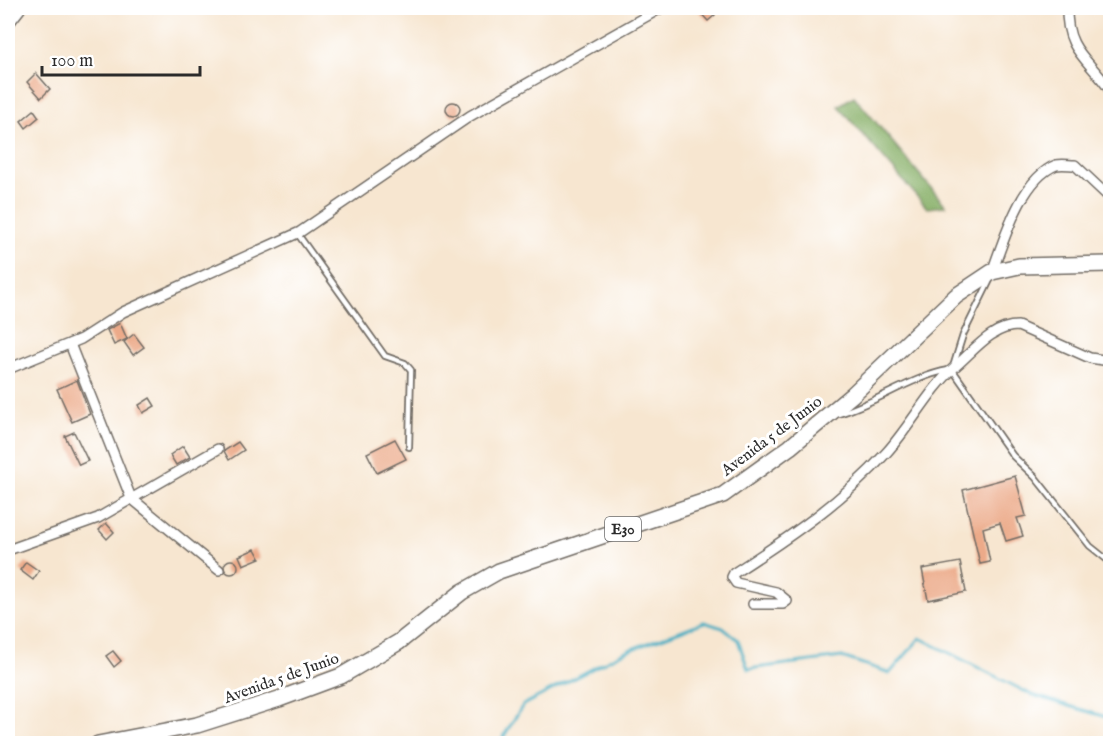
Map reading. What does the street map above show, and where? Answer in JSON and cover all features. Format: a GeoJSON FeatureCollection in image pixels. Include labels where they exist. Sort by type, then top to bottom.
{"type":"FeatureCollection","features":[{"type":"Feature","properties":{"kind":"main road","name":"Avenida 5 de Junio"},"geometry":{"type":"LineString","coordinates":[[98,744],[197,725],[279,699],[341,676],[399,642],[462,592],[499,571],[723,495],[790,447],[826,417],[956,296],[992,272],[1019,266],[1110,264]]}},
{"type":"Feature","properties":{"kind":"street"},"geometry":{"type":"LineString","coordinates":[[8,22],[19,8]]}},
{"type":"Feature","properties":{"kind":"street"},"geometry":{"type":"LineString","coordinates":[[8,370],[70,344],[123,312],[297,233],[470,116],[658,8]]}},
{"type":"Feature","properties":{"kind":"street"},"geometry":{"type":"LineString","coordinates":[[1067,8],[1067,21],[1073,46],[1110,90]]}},
{"type":"Feature","properties":{"kind":"street"},"geometry":{"type":"LineString","coordinates":[[992,272],[1011,223],[1028,190],[1042,174],[1058,165],[1075,165],[1110,198]]}},
{"type":"Feature","properties":{"kind":"street"},"geometry":{"type":"LineString","coordinates":[[753,604],[783,604],[787,601],[776,592],[736,583],[732,577],[734,573],[809,525],[847,494],[887,452],[952,369],[994,333],[1006,326],[1018,327],[1079,354],[1110,361]]}},
{"type":"Feature","properties":{"kind":"street"},"geometry":{"type":"LineString","coordinates":[[70,344],[131,498],[219,570]]}},
{"type":"Feature","properties":{"kind":"street"},"geometry":{"type":"LineString","coordinates":[[8,550],[98,518],[218,449]]}},
{"type":"Feature","properties":{"kind":"lane"},"geometry":{"type":"LineString","coordinates":[[297,233],[385,356],[405,363],[411,370],[410,447]]}},
{"type":"Feature","properties":{"kind":"lane"},"geometry":{"type":"LineString","coordinates":[[952,369],[963,335],[992,272]]}},
{"type":"Feature","properties":{"kind":"lane"},"geometry":{"type":"LineString","coordinates":[[826,417],[859,408],[934,373],[952,369]]}},
{"type":"Feature","properties":{"kind":"lane"},"geometry":{"type":"LineString","coordinates":[[952,369],[965,384],[1013,456],[1035,477],[1089,546],[1110,562]]}},
{"type":"Feature","properties":{"kind":"green space"},"geometry":{"type":"Polygon","coordinates":[[[854,96],[946,206],[927,208],[838,106],[854,96]]]}},
{"type":"Feature","properties":{"kind":"building"},"geometry":{"type":"Polygon","coordinates":[[[696,8],[708,8],[715,15],[708,21],[696,8]]]}},
{"type":"Feature","properties":{"kind":"building"},"geometry":{"type":"Polygon","coordinates":[[[36,73],[50,89],[41,98],[27,82],[36,73]]]}},
{"type":"Feature","properties":{"kind":"building"},"geometry":{"type":"Polygon","coordinates":[[[450,102],[456,102],[460,109],[456,116],[450,116],[446,112],[446,106],[450,102]]]}},
{"type":"Feature","properties":{"kind":"building"},"geometry":{"type":"Polygon","coordinates":[[[34,110],[39,117],[26,128],[21,121],[34,110]]]}},
{"type":"Feature","properties":{"kind":"building"},"geometry":{"type":"Polygon","coordinates":[[[120,323],[127,339],[114,345],[107,330],[120,323]]]}},
{"type":"Feature","properties":{"kind":"building"},"geometry":{"type":"Polygon","coordinates":[[[134,334],[144,347],[133,355],[124,342],[134,334]]]}},
{"type":"Feature","properties":{"kind":"building"},"geometry":{"type":"Polygon","coordinates":[[[77,380],[90,414],[72,422],[57,389],[77,380]]]}},
{"type":"Feature","properties":{"kind":"building"},"geometry":{"type":"Polygon","coordinates":[[[150,398],[155,406],[143,413],[139,405],[150,398]]]}},
{"type":"Feature","properties":{"kind":"building"},"geometry":{"type":"Polygon","coordinates":[[[74,432],[88,461],[79,465],[65,436],[74,432]]]}},
{"type":"Feature","properties":{"kind":"building"},"geometry":{"type":"Polygon","coordinates":[[[395,439],[406,459],[377,473],[367,453],[395,439]]]}},
{"type":"Feature","properties":{"kind":"building"},"geometry":{"type":"Polygon","coordinates":[[[238,442],[244,450],[229,460],[224,451],[238,442]]]}},
{"type":"Feature","properties":{"kind":"building"},"geometry":{"type":"Polygon","coordinates":[[[183,446],[190,457],[176,465],[170,455],[183,446]]]}},
{"type":"Feature","properties":{"kind":"building"},"geometry":{"type":"Polygon","coordinates":[[[1015,476],[1026,516],[1017,518],[1023,536],[1006,541],[1000,523],[983,528],[990,562],[980,564],[963,490],[1015,476]]]}},
{"type":"Feature","properties":{"kind":"building"},"geometry":{"type":"Polygon","coordinates":[[[106,523],[114,532],[107,539],[99,530],[106,523]]]}},
{"type":"Feature","properties":{"kind":"building"},"geometry":{"type":"Polygon","coordinates":[[[255,549],[260,558],[243,565],[239,556],[255,549]]]}},
{"type":"Feature","properties":{"kind":"building"},"geometry":{"type":"Polygon","coordinates":[[[231,560],[236,562],[238,567],[236,572],[231,574],[226,572],[224,567],[226,562],[231,560]]]}},
{"type":"Feature","properties":{"kind":"building"},"geometry":{"type":"Polygon","coordinates":[[[26,562],[39,571],[33,580],[20,570],[26,562]]]}},
{"type":"Feature","properties":{"kind":"building"},"geometry":{"type":"Polygon","coordinates":[[[960,562],[966,592],[928,600],[922,569],[960,562]]]}},
{"type":"Feature","properties":{"kind":"building"},"geometry":{"type":"Polygon","coordinates":[[[113,651],[121,661],[114,667],[106,656],[113,651]]]}},
{"type":"Feature","properties":{"kind":"waterway"},"geometry":{"type":"LineString","coordinates":[[499,744],[523,705],[624,652],[704,622],[723,628],[738,640],[748,669],[842,657],[890,673],[920,638],[1032,695],[1110,718]]}}]}
